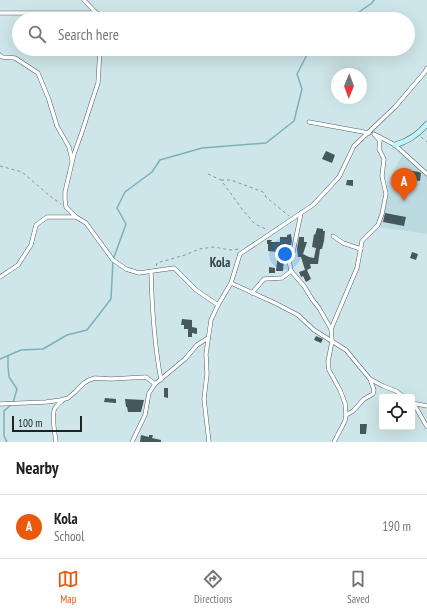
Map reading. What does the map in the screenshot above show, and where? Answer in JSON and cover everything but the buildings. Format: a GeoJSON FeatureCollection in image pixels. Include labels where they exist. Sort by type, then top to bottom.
{"type":"FeatureCollection","features":[{"type":"Feature","properties":{"kind":"street"},"geometry":{"type":"LineString","coordinates":[[84,0],[96,12]]}},
{"type":"Feature","properties":{"kind":"street"},"geometry":{"type":"LineString","coordinates":[[0,14],[12,14]]}},
{"type":"Feature","properties":{"kind":"street"},"geometry":{"type":"LineString","coordinates":[[0,55],[2,57],[15,58],[38,73],[49,100],[57,126],[69,147],[72,161]]}},
{"type":"Feature","properties":{"kind":"street"},"geometry":{"type":"LineString","coordinates":[[100,56],[98,83],[72,161],[64,199],[66,207],[76,217],[86,223],[113,260],[126,269],[139,273],[174,268],[196,290],[218,304]]}},
{"type":"Feature","properties":{"kind":"street"},"geometry":{"type":"LineString","coordinates":[[209,442],[204,399],[207,374],[206,354],[208,338],[211,320],[218,304],[231,283],[240,254],[313,205],[339,177],[354,146],[396,107],[426,72],[427,68]]}},
{"type":"Feature","properties":{"kind":"street"},"geometry":{"type":"LineString","coordinates":[[309,122],[374,134],[395,145],[427,174]]}},
{"type":"Feature","properties":{"kind":"street"},"geometry":{"type":"LineString","coordinates":[[395,145],[405,142],[418,134],[427,124]]}},
{"type":"Feature","properties":{"kind":"street"},"geometry":{"type":"LineString","coordinates":[[331,329],[357,268],[362,241],[378,225],[382,214],[386,194],[382,176],[384,159],[379,150],[380,141],[374,134]]}},
{"type":"Feature","properties":{"kind":"street"},"geometry":{"type":"LineString","coordinates":[[301,213],[293,252],[288,255],[291,271],[304,286],[331,329],[332,342],[328,362],[329,370],[345,403],[346,416],[334,442]]}},
{"type":"Feature","properties":{"kind":"street"},"geometry":{"type":"LineString","coordinates":[[0,277],[18,265],[31,245],[36,225],[47,217],[76,217]]}},
{"type":"Feature","properties":{"kind":"street"},"geometry":{"type":"LineString","coordinates":[[333,236],[343,243],[361,249]]}},
{"type":"Feature","properties":{"kind":"street"},"geometry":{"type":"LineString","coordinates":[[252,293],[264,279],[282,278],[291,271]]}},
{"type":"Feature","properties":{"kind":"street"},"geometry":{"type":"LineString","coordinates":[[151,272],[152,316],[156,356],[161,380]]}},
{"type":"Feature","properties":{"kind":"street"},"geometry":{"type":"LineString","coordinates":[[231,283],[298,315],[314,330],[346,350],[370,379],[374,390],[373,394],[364,399],[346,416]]}},
{"type":"Feature","properties":{"kind":"street"},"geometry":{"type":"LineString","coordinates":[[132,442],[145,415],[149,393],[155,384],[185,359],[197,345],[208,338]]}},
{"type":"Feature","properties":{"kind":"street"},"geometry":{"type":"LineString","coordinates":[[56,442],[53,414],[55,408],[58,403],[68,398],[89,380],[95,378],[111,379],[146,377],[155,384]]}},
{"type":"Feature","properties":{"kind":"street"},"geometry":{"type":"LineString","coordinates":[[370,379],[400,394]]}},
{"type":"Feature","properties":{"kind":"street"},"geometry":{"type":"LineString","coordinates":[[1,404],[46,402],[68,398]]}},
{"type":"Feature","properties":{"kind":"street"},"geometry":{"type":"LineString","coordinates":[[415,403],[427,406]]}},
{"type":"Feature","properties":{"kind":"street"},"geometry":{"type":"LineString","coordinates":[[415,406],[427,427]]}},
{"type":"Feature","properties":{"kind":"path"},"geometry":{"type":"LineString","coordinates":[[418,134],[427,142]]}},
{"type":"Feature","properties":{"kind":"path"},"geometry":{"type":"LineString","coordinates":[[0,166],[22,172],[50,196],[66,207]]}},
{"type":"Feature","properties":{"kind":"path"},"geometry":{"type":"LineString","coordinates":[[208,174],[221,180],[231,180],[263,192],[266,197],[292,219]]}},
{"type":"Feature","properties":{"kind":"path"},"geometry":{"type":"LineString","coordinates":[[221,180],[255,224],[272,232]]}},
{"type":"Feature","properties":{"kind":"path"},"geometry":{"type":"LineString","coordinates":[[151,272],[157,263],[185,256],[199,249],[214,246],[230,250],[248,248]]}},
{"type":"Feature","properties":{"kind":"shaded area"},"geometry":{"type":"Polygon","coordinates":[[[403,154],[427,176],[427,234],[379,227],[387,183],[403,154]]]}},
{"type":"Feature","properties":{"kind":"waterway"},"geometry":{"type":"LineString","coordinates":[[359,12],[374,0]]}},
{"type":"Feature","properties":{"kind":"waterway"},"geometry":{"type":"LineString","coordinates":[[0,359],[21,350],[43,349],[67,335],[87,330],[111,299],[113,260],[126,224],[117,208],[125,192],[152,172],[160,160],[202,148],[266,143],[294,121],[302,89],[297,74],[306,56]]}},
{"type":"Feature","properties":{"kind":"waterway"},"geometry":{"type":"LineString","coordinates":[[7,442],[4,436],[4,411],[13,403],[17,389],[9,377],[8,356]]}},
{"type":"Feature","properties":{"kind":"place","name":"Kola"},"geometry":{"type":"Point","coordinates":[404,201]}},
{"type":"Feature","properties":{"kind":"district","name":"Kola"},"geometry":{"type":"Point","coordinates":[220,262]}}]}
